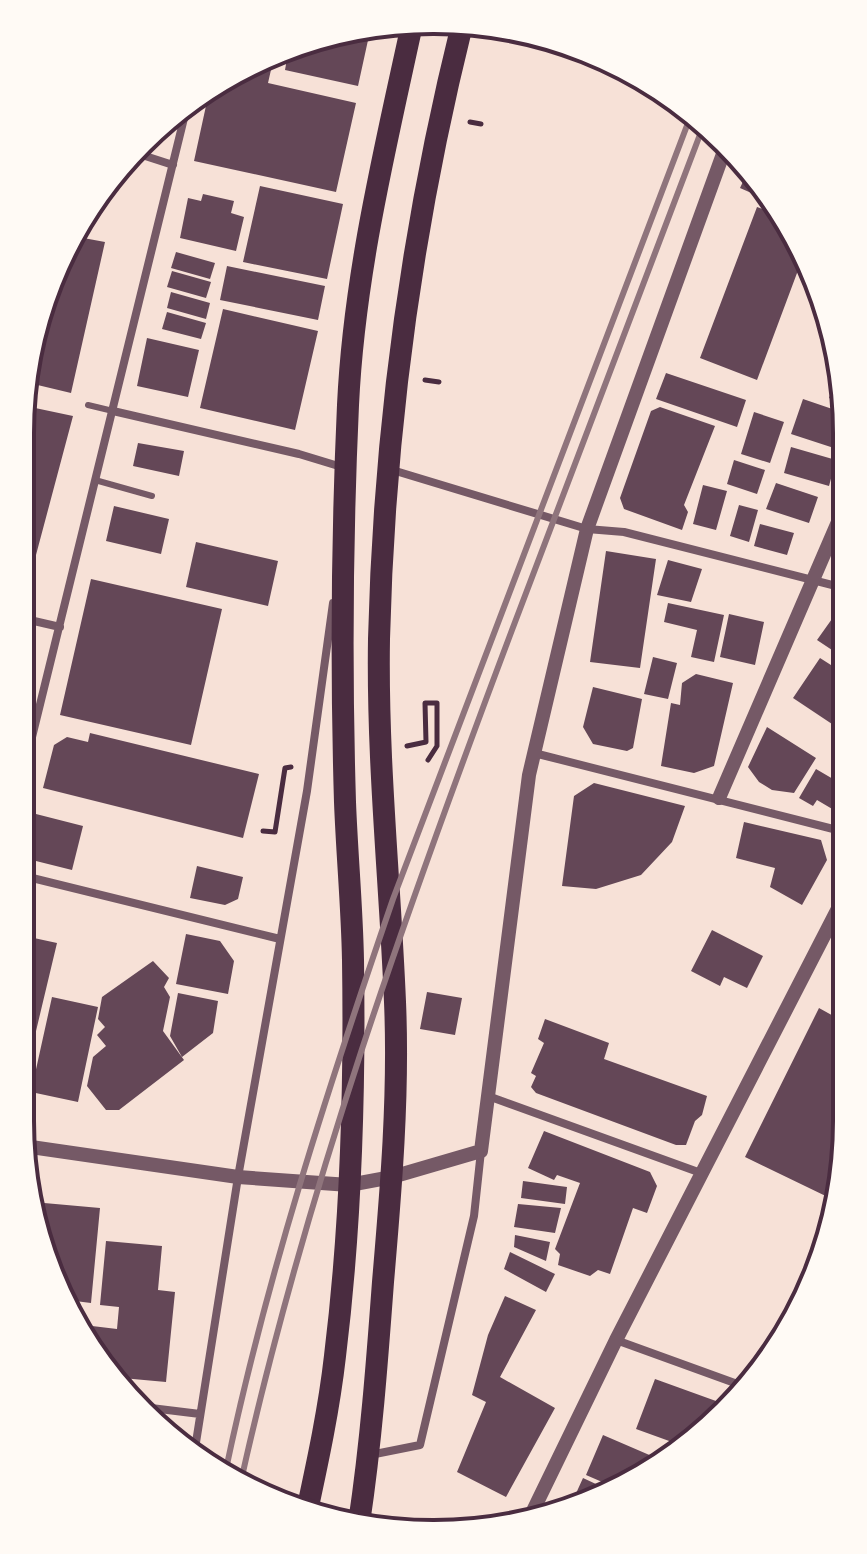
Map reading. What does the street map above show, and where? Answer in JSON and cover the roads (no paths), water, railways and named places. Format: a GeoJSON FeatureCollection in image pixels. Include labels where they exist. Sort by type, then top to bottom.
{"type":"FeatureCollection","features":[{"type":"Feature","properties":{"kind":"highway"},"geometry":{"type":"LineString","coordinates":[[309,1500],[327,1419],[336,1355],[349,1185],[353,959],[345,801],[344,531],[355,316],[369,223],[410,35]]}},
{"type":"Feature","properties":{"kind":"highway"},"geometry":{"type":"LineString","coordinates":[[360,1513],[369,1455],[392,1177],[395,1006],[381,769],[379,643],[388,468],[414,249],[460,35]]}},
{"type":"Feature","properties":{"kind":"street"},"geometry":{"type":"LineString","coordinates":[[34,730],[183,123]]}},
{"type":"Feature","properties":{"kind":"street"},"geometry":{"type":"LineString","coordinates":[[146,156],[173,165]]}},
{"type":"Feature","properties":{"kind":"street"},"geometry":{"type":"LineString","coordinates":[[369,1455],[420,1445],[474,1216],[534,753],[587,529],[722,157]]}},
{"type":"Feature","properties":{"kind":"street"},"geometry":{"type":"LineString","coordinates":[[113,411],[299,454],[346,468]]}},
{"type":"Feature","properties":{"kind":"street"},"geometry":{"type":"LineString","coordinates":[[388,468],[587,529],[624,532],[833,585]]}},
{"type":"Feature","properties":{"kind":"street"},"geometry":{"type":"LineString","coordinates":[[196,1441],[238,1177],[307,791],[344,531]]}},
{"type":"Feature","properties":{"kind":"street"},"geometry":{"type":"LineString","coordinates":[[719,798],[833,534]]}},
{"type":"Feature","properties":{"kind":"street"},"geometry":{"type":"LineString","coordinates":[[34,621],[60,627]]}},
{"type":"Feature","properties":{"kind":"street"},"geometry":{"type":"LineString","coordinates":[[534,753],[833,829]]}},
{"type":"Feature","properties":{"kind":"street"},"geometry":{"type":"LineString","coordinates":[[34,878],[280,939]]}},
{"type":"Feature","properties":{"kind":"street"},"geometry":{"type":"LineString","coordinates":[[535,1506],[616,1340],[833,918]]}},
{"type":"Feature","properties":{"kind":"street"},"geometry":{"type":"LineString","coordinates":[[488,1096],[701,1173]]}},
{"type":"Feature","properties":{"kind":"street"},"geometry":{"type":"LineString","coordinates":[[35,1148],[238,1177],[349,1185],[392,1177],[481,1151]]}},
{"type":"Feature","properties":{"kind":"street"},"geometry":{"type":"LineString","coordinates":[[616,1340],[735,1383]]}},
{"type":"Feature","properties":{"kind":"street"},"geometry":{"type":"LineString","coordinates":[[157,1409],[200,1414]]}},
{"type":"Feature","properties":{"kind":"lane"},"geometry":{"type":"LineString","coordinates":[[88,405],[113,411]]}},
{"type":"Feature","properties":{"kind":"lane"},"geometry":{"type":"LineString","coordinates":[[95,480],[152,496]]}},
{"type":"Feature","properties":{"kind":"railway"},"geometry":{"type":"LineString","coordinates":[[228,1462],[259,1328],[300,1184],[393,899],[687,125]]}},
{"type":"Feature","properties":{"kind":"railway"},"geometry":{"type":"LineString","coordinates":[[243,1471],[296,1264],[397,945],[700,136]]}}]}
